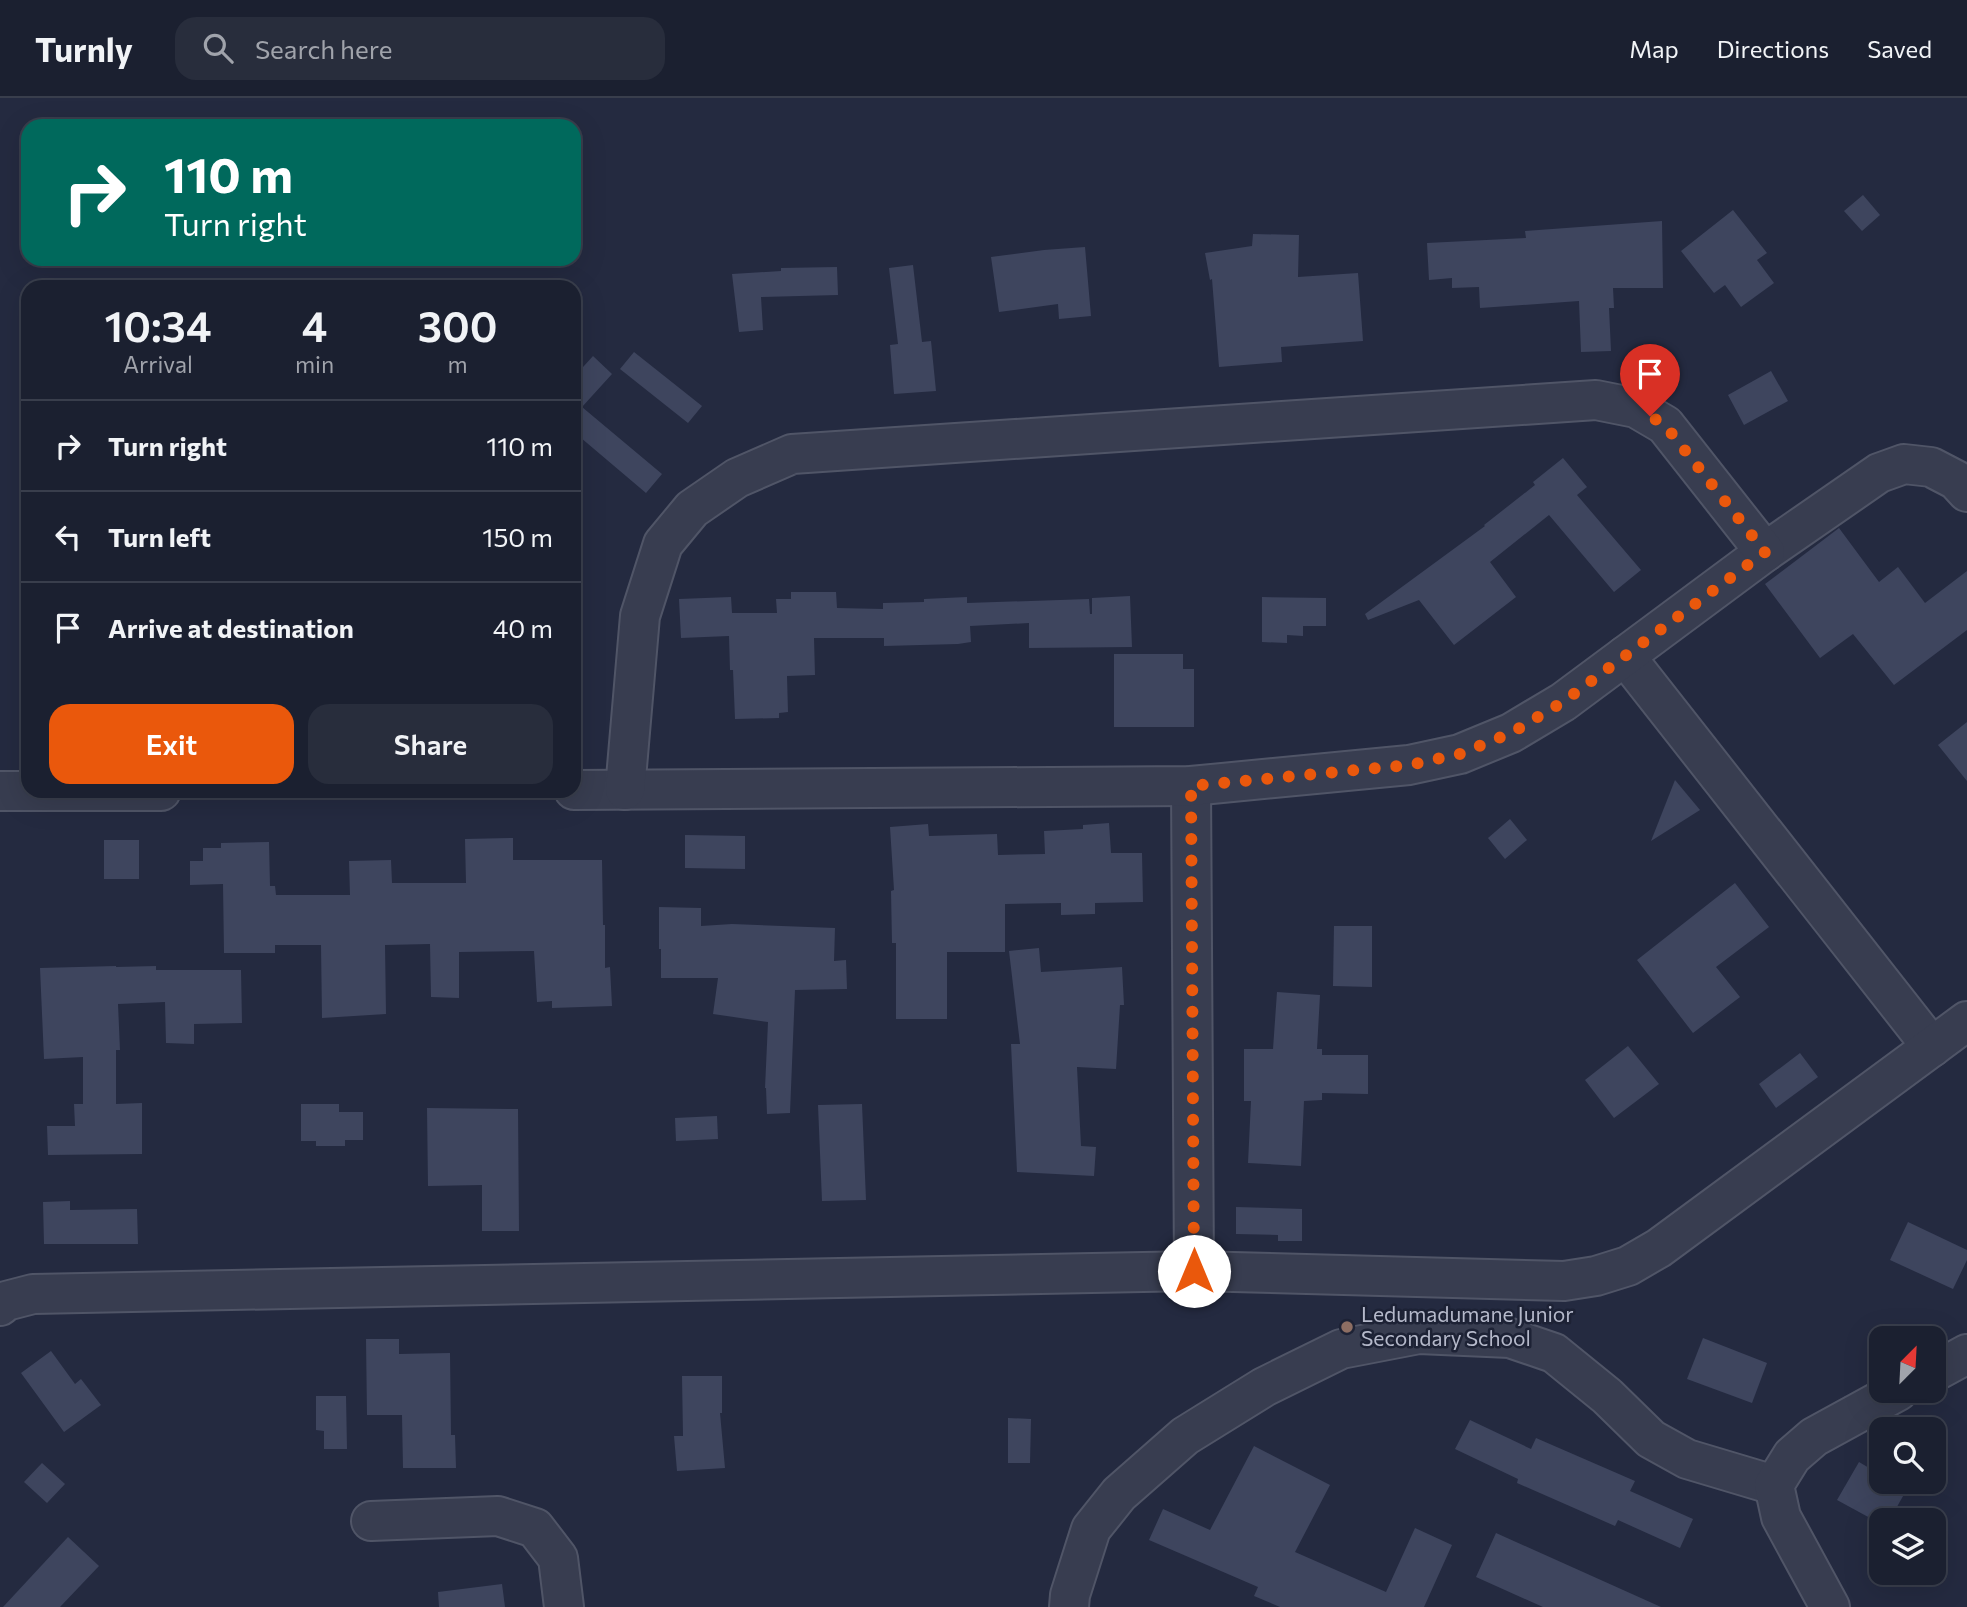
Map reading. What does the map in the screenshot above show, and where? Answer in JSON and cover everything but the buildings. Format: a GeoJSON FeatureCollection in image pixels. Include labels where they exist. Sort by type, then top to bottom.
{"type":"FeatureCollection","features":[{"type":"Feature","properties":{"kind":"street"},"geometry":{"type":"LineString","coordinates":[[625,790],[639,616],[663,544],[692,509],[737,478],[792,454],[1596,400],[1636,408],[1665,425],[1765,552]]}},
{"type":"Feature","properties":{"kind":"street"},"geometry":{"type":"LineString","coordinates":[[581,790],[1191,786],[1409,765],[1460,754],[1511,733],[1552,709],[1765,552],[1880,473],[1904,464],[1931,467],[1955,480],[1967,492]]}},
{"type":"Feature","properties":{"kind":"street"},"geometry":{"type":"LineString","coordinates":[[1625,656],[1933,1047]]}},
{"type":"Feature","properties":{"kind":"street"},"geometry":{"type":"LineString","coordinates":[[1191,786],[1194,1271]]}},
{"type":"Feature","properties":{"kind":"street"},"geometry":{"type":"LineString","coordinates":[[0,792],[21,792]]}},
{"type":"Feature","properties":{"kind":"street"},"geometry":{"type":"LineString","coordinates":[[0,1306],[6,1301],[33,1294],[1194,1271],[1564,1281],[1596,1276],[1628,1266],[1659,1248],[1967,1021]]}},
{"type":"Feature","properties":{"kind":"street"},"geometry":{"type":"LineString","coordinates":[[1069,1607],[1070,1595],[1091,1529],[1119,1494],[1185,1436],[1264,1387],[1341,1349],[1419,1334],[1510,1338],[1554,1353],[1607,1396],[1651,1439],[1687,1459],[1774,1485]]}},
{"type":"Feature","properties":{"kind":"street"},"geometry":{"type":"LineString","coordinates":[[1946,1365],[1967,1354]]}},
{"type":"Feature","properties":{"kind":"street"},"geometry":{"type":"LineString","coordinates":[[1830,1607],[1781,1517],[1774,1485],[1792,1456],[1814,1437],[1874,1404]]}},
{"type":"Feature","properties":{"kind":"street"},"geometry":{"type":"LineString","coordinates":[[372,1521],[498,1516],[535,1528],[558,1558],[564,1607]]}},
{"type":"Feature","properties":{"kind":"place","name":"Ledumadumane Junior Secondary School"},"geometry":{"type":"Point","coordinates":[1347,1327]}},
{"type":"Feature","properties":{"kind":"route"},"geometry":{"type":"LineString","coordinates":[[1194,1271],[1191,786],[1409,765],[1460,754],[1511,733],[1563,702],[1765,552],[1665,425],[1650,416]]}}]}
